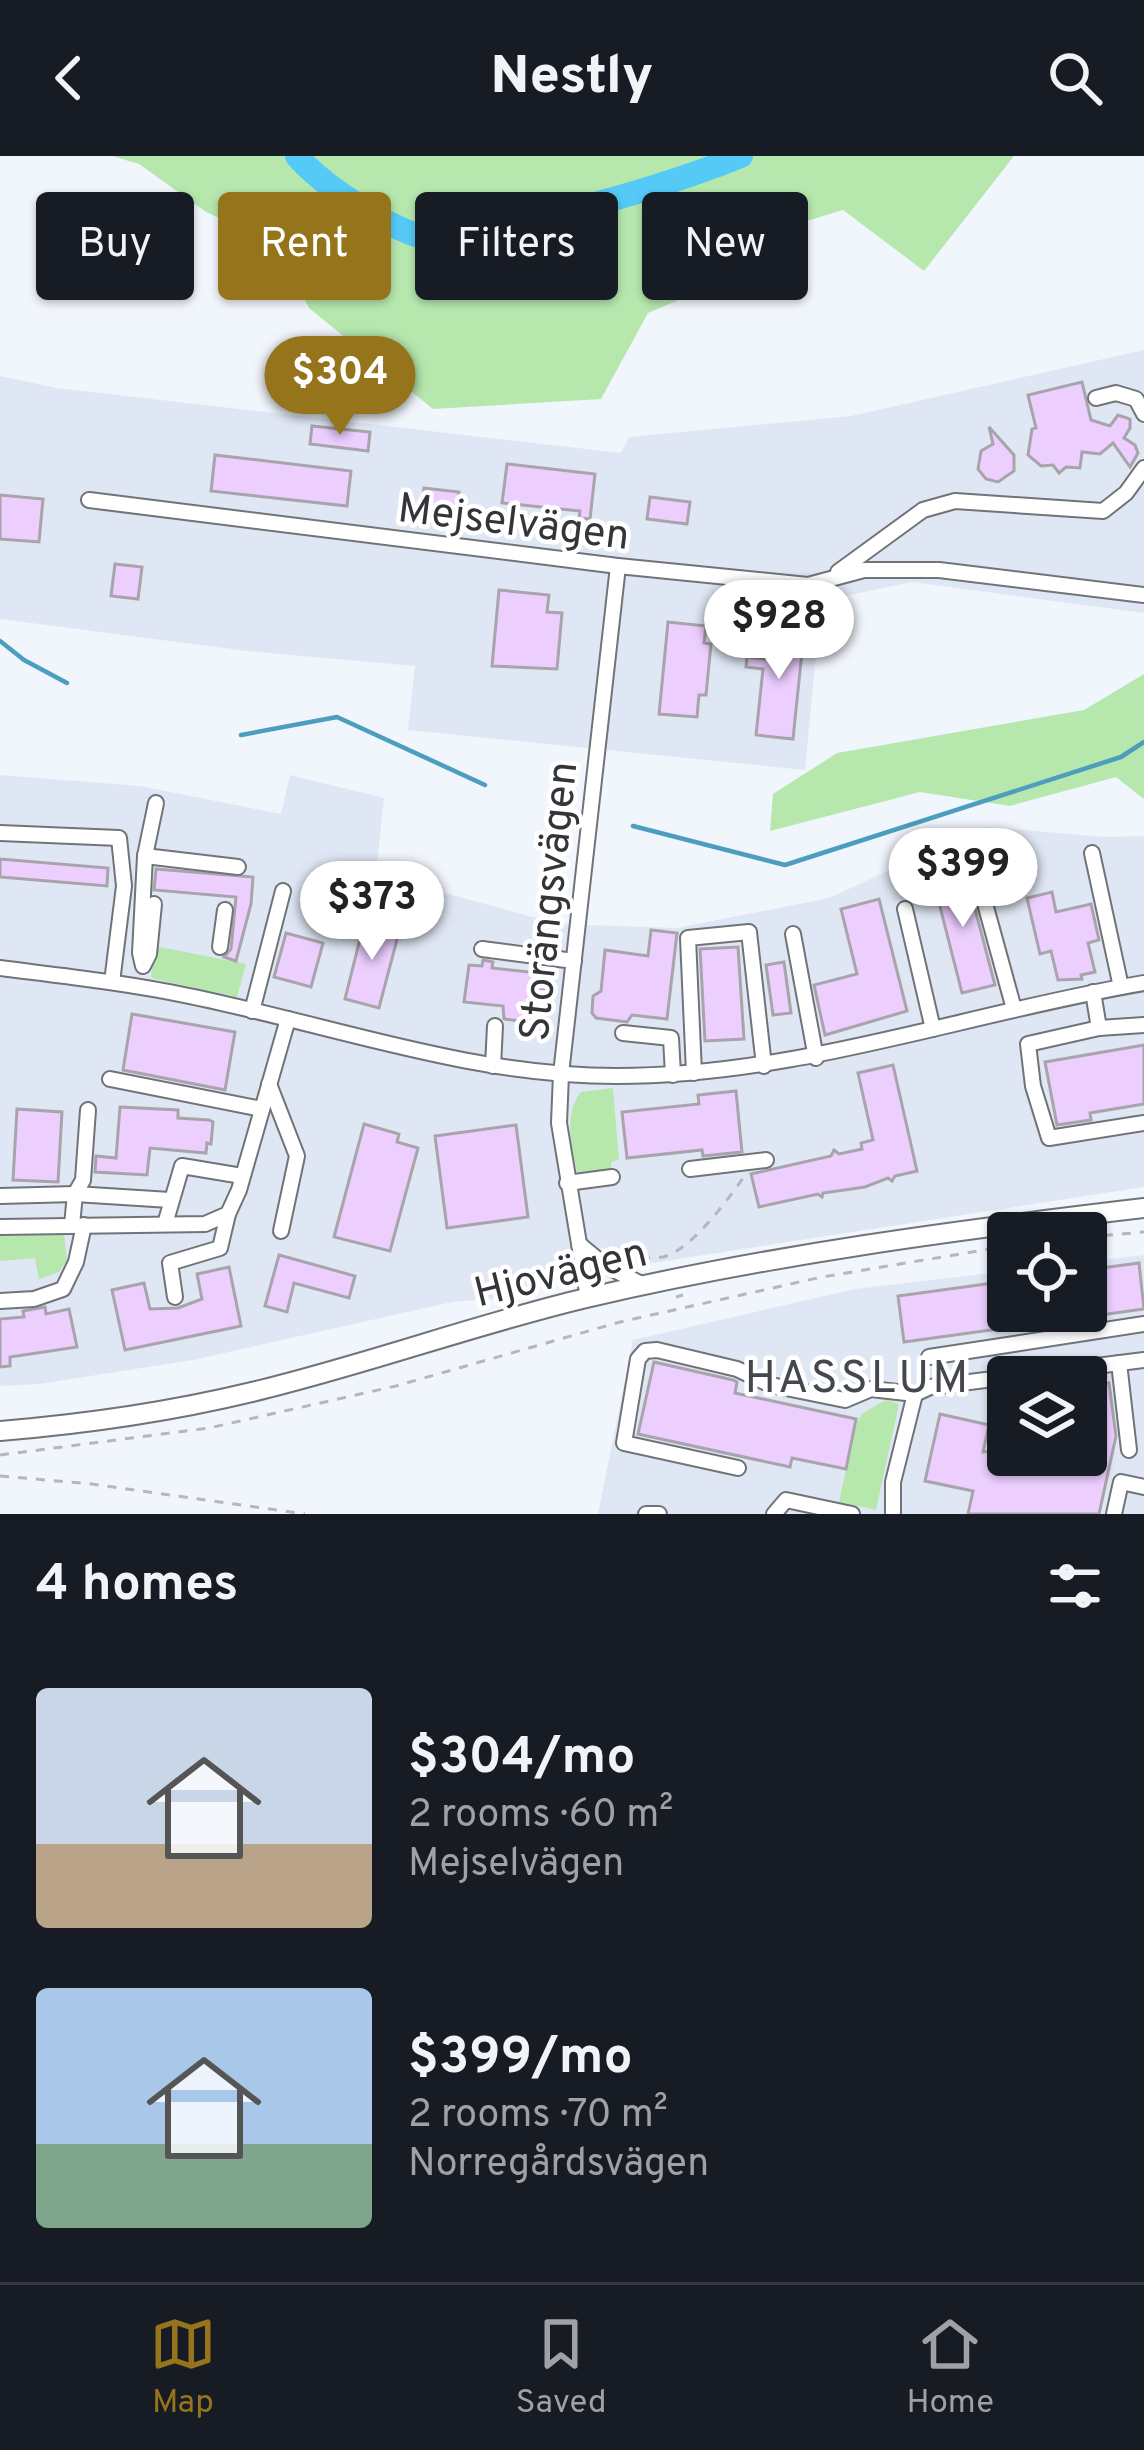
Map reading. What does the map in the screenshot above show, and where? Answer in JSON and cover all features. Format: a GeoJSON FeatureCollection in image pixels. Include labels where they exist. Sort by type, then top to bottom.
{"type":"FeatureCollection","features":[{"type":"Feature","properties":{"kind":"main road","name":"Hjovägen"},"geometry":{"type":"LineString","coordinates":[[0,1431],[85,1423],[213,1401],[645,1286],[928,1233],[1144,1208]]}},
{"type":"Feature","properties":{"kind":"street"},"geometry":{"type":"LineString","coordinates":[[1096,398],[1116,393],[1136,399],[1144,415]]}},
{"type":"Feature","properties":{"kind":"street"},"geometry":{"type":"LineString","coordinates":[[833,575],[923,510],[981,500],[1103,511],[1126,494],[1144,468]]}},
{"type":"Feature","properties":{"kind":"street","name":"Mejselvägen"},"geometry":{"type":"LineString","coordinates":[[89,500],[808,585],[864,570],[939,570],[1144,595]]}},
{"type":"Feature","properties":{"kind":"street","name":"Storängsvägen"},"geometry":{"type":"LineString","coordinates":[[588,1298],[559,1124],[561,1074],[618,566]]}},
{"type":"Feature","properties":{"kind":"street"},"geometry":{"type":"LineString","coordinates":[[142,987],[145,856],[156,803]]}},
{"type":"Feature","properties":{"kind":"street"},"geometry":{"type":"LineString","coordinates":[[0,832],[118,838],[124,886],[112,982]]}},
{"type":"Feature","properties":{"kind":"street"},"geometry":{"type":"LineString","coordinates":[[1092,853],[1121,987]]}},
{"type":"Feature","properties":{"kind":"street"},"geometry":{"type":"LineString","coordinates":[[145,856],[238,868]]}},
{"type":"Feature","properties":{"kind":"street"},"geometry":{"type":"LineString","coordinates":[[975,867],[1014,1009]]}},
{"type":"Feature","properties":{"kind":"street"},"geometry":{"type":"LineString","coordinates":[[252,1011],[283,891]]}},
{"type":"Feature","properties":{"kind":"street"},"geometry":{"type":"LineString","coordinates":[[143,967],[149,954],[154,904]]}},
{"type":"Feature","properties":{"kind":"street"},"geometry":{"type":"LineString","coordinates":[[905,909],[933,1029]]}},
{"type":"Feature","properties":{"kind":"street"},"geometry":{"type":"LineString","coordinates":[[220,947],[224,910]]}},
{"type":"Feature","properties":{"kind":"street"},"geometry":{"type":"LineString","coordinates":[[694,1073],[688,938],[749,932],[764,1066]]}},
{"type":"Feature","properties":{"kind":"street"},"geometry":{"type":"LineString","coordinates":[[793,934],[816,1058]]}},
{"type":"Feature","properties":{"kind":"street"},"geometry":{"type":"LineString","coordinates":[[482,949],[574,961]]}},
{"type":"Feature","properties":{"kind":"street"},"geometry":{"type":"LineString","coordinates":[[0,968],[142,987],[423,1054],[561,1074],[673,1075],[816,1058],[1014,1009],[1144,983]]}},
{"type":"Feature","properties":{"kind":"street"},"geometry":{"type":"LineString","coordinates":[[1093,992],[1099,1028]]}},
{"type":"Feature","properties":{"kind":"street"},"geometry":{"type":"LineString","coordinates":[[175,1297],[170,1263],[220,1248],[287,1019]]}},
{"type":"Feature","properties":{"kind":"street"},"geometry":{"type":"LineString","coordinates":[[1144,1025],[1099,1028],[1028,1044],[1033,1086],[1049,1138],[1144,1123]]}},
{"type":"Feature","properties":{"kind":"street"},"geometry":{"type":"LineString","coordinates":[[493,1066],[495,1026]]}},
{"type":"Feature","properties":{"kind":"street"},"geometry":{"type":"LineString","coordinates":[[623,1033],[671,1038],[673,1075]]}},
{"type":"Feature","properties":{"kind":"street"},"geometry":{"type":"LineString","coordinates":[[110,1079],[262,1109]]}},
{"type":"Feature","properties":{"kind":"street"},"geometry":{"type":"LineString","coordinates":[[269,1084],[297,1156],[280,1231]]}},
{"type":"Feature","properties":{"kind":"street"},"geometry":{"type":"LineString","coordinates":[[0,1301],[34,1299],[63,1289],[76,1262],[75,1194],[82,1180],[88,1110]]}},
{"type":"Feature","properties":{"kind":"street"},"geometry":{"type":"LineString","coordinates":[[690,1169],[759,1161]]}},
{"type":"Feature","properties":{"kind":"street"},"geometry":{"type":"LineString","coordinates":[[165,1224],[182,1166],[242,1176]]}},
{"type":"Feature","properties":{"kind":"street"},"geometry":{"type":"LineString","coordinates":[[567,1183],[612,1177]]}},
{"type":"Feature","properties":{"kind":"street"},"geometry":{"type":"LineString","coordinates":[[0,1196],[75,1194],[170,1200]]}},
{"type":"Feature","properties":{"kind":"street"},"geometry":{"type":"LineString","coordinates":[[0,1227],[205,1224],[228,1214]]}},
{"type":"Feature","properties":{"kind":"street"},"geometry":{"type":"LineString","coordinates":[[578,1243],[603,1264],[645,1286]]}},
{"type":"Feature","properties":{"kind":"street"},"geometry":{"type":"LineString","coordinates":[[929,1357],[1144,1324]]}},
{"type":"Feature","properties":{"kind":"street"},"geometry":{"type":"LineString","coordinates":[[738,1468],[624,1443],[638,1359],[645,1351],[657,1350],[737,1370],[771,1385],[844,1400],[871,1389],[915,1394],[985,1380],[980,1349]]}},
{"type":"Feature","properties":{"kind":"street"},"geometry":{"type":"LineString","coordinates":[[1107,1365],[1144,1360]]}},
{"type":"Feature","properties":{"kind":"street"},"geometry":{"type":"LineString","coordinates":[[1119,1363],[1129,1450]]}},
{"type":"Feature","properties":{"kind":"street"},"geometry":{"type":"LineString","coordinates":[[892,1513],[893,1482],[915,1394]]}},
{"type":"Feature","properties":{"kind":"street"},"geometry":{"type":"LineString","coordinates":[[1114,1514],[1121,1482],[1144,1487]]}},
{"type":"Feature","properties":{"kind":"street"},"geometry":{"type":"LineString","coordinates":[[774,1514],[786,1500],[852,1514]]}},
{"type":"Feature","properties":{"kind":"street"},"geometry":{"type":"LineString","coordinates":[[646,1514],[659,1514]]}},
{"type":"Feature","properties":{"kind":"path"},"geometry":{"type":"LineString","coordinates":[[616,1262],[625,1257],[664,1257],[676,1251],[719,1210],[759,1161]]}},
{"type":"Feature","properties":{"kind":"path"},"geometry":{"type":"LineString","coordinates":[[1107,1235],[1144,1232]]}},
{"type":"Feature","properties":{"kind":"path"},"geometry":{"type":"LineString","coordinates":[[0,1456],[209,1428],[397,1386],[620,1322],[822,1277],[987,1250]]}},
{"type":"Feature","properties":{"kind":"path"},"geometry":{"type":"LineString","coordinates":[[0,1476],[305,1514]]}},
{"type":"Feature","properties":{"kind":"shaded area"},"geometry":{"type":"Polygon","coordinates":[[[1144,350],[1144,613],[912,582],[821,601],[805,770],[408,730],[415,666],[247,651],[0,619],[0,376],[57,388],[621,453],[629,437],[851,416],[1144,350]]]}},
{"type":"Feature","properties":{"kind":"shaded area"},"geometry":{"type":"Polygon","coordinates":[[[0,775],[140,786],[281,814],[290,775],[384,798],[376,874],[558,924],[677,928],[829,898],[984,827],[1144,836],[1144,1187],[626,1267],[603,1248],[565,1257],[561,1274],[525,1290],[496,1294],[493,1299],[452,1302],[193,1360],[0,1386],[0,775]]]}},
{"type":"Feature","properties":{"kind":"shaded area"},"geometry":{"type":"Polygon","coordinates":[[[1144,1255],[1144,1514],[598,1514],[633,1340],[855,1289],[987,1273],[987,1332],[1107,1332],[1107,1259],[1144,1255]]]}},
{"type":"Feature","properties":{"kind":"green space"},"geometry":{"type":"Polygon","coordinates":[[[112,156],[1014,156],[924,271],[843,210],[808,221],[808,192],[642,192],[642,300],[679,300],[648,313],[601,399],[433,409],[305,300],[391,300],[391,192],[218,192],[218,217],[194,203],[194,192],[178,192],[139,164],[112,156]]]}},
{"type":"Feature","properties":{"kind":"green space"},"geometry":{"type":"Polygon","coordinates":[[[1144,674],[1144,799],[1116,777],[1010,806],[920,792],[770,831],[773,794],[837,753],[1084,710],[1144,674]]]}},
{"type":"Feature","properties":{"kind":"green space"},"geometry":{"type":"Polygon","coordinates":[[[155,946],[246,964],[237,997],[151,977],[155,946]]]}},
{"type":"Feature","properties":{"kind":"green space"},"geometry":{"type":"Polygon","coordinates":[[[613,1088],[619,1160],[611,1162],[612,1173],[578,1177],[570,1133],[575,1101],[581,1092],[613,1088]]]}},
{"type":"Feature","properties":{"kind":"green space"},"geometry":{"type":"Polygon","coordinates":[[[64,1234],[67,1260],[59,1272],[39,1279],[35,1258],[0,1261],[0,1235],[64,1234]]]}},
{"type":"Feature","properties":{"kind":"green space"},"geometry":{"type":"Polygon","coordinates":[[[886,1400],[899,1404],[876,1510],[839,1502],[856,1423],[863,1413],[886,1400]]]}},
{"type":"Feature","properties":{"kind":"building"},"geometry":{"type":"Polygon","coordinates":[[[1082,382],[1091,420],[1110,426],[1118,415],[1130,419],[1124,438],[1138,453],[1130,467],[1113,443],[1100,454],[1082,452],[1080,468],[1066,467],[1059,473],[1053,465],[1041,466],[1028,455],[1036,428],[1028,395],[1082,382]]]}},
{"type":"Feature","properties":{"kind":"building"},"geometry":{"type":"Polygon","coordinates":[[[312,426],[370,432],[368,451],[310,444],[312,426]]]}},
{"type":"Feature","properties":{"kind":"building"},"geometry":{"type":"Polygon","coordinates":[[[989,427],[1014,455],[1014,471],[998,482],[986,479],[978,469],[981,451],[993,444],[989,427]]]}},
{"type":"Feature","properties":{"kind":"building"},"geometry":{"type":"Polygon","coordinates":[[[215,455],[351,471],[347,506],[211,491],[215,455]]]}},
{"type":"Feature","properties":{"kind":"building"},"geometry":{"type":"Polygon","coordinates":[[[507,464],[595,474],[590,519],[579,518],[580,511],[502,503],[507,464]]]}},
{"type":"Feature","properties":{"kind":"building"},"geometry":{"type":"Polygon","coordinates":[[[424,488],[459,492],[455,526],[420,522],[424,488]]]}},
{"type":"Feature","properties":{"kind":"building"},"geometry":{"type":"Polygon","coordinates":[[[0,495],[43,499],[39,542],[0,539],[0,495]]]}},
{"type":"Feature","properties":{"kind":"building"},"geometry":{"type":"Polygon","coordinates":[[[650,497],[690,502],[687,524],[647,519],[650,497]]]}},
{"type":"Feature","properties":{"kind":"building"},"geometry":{"type":"Polygon","coordinates":[[[115,564],[142,567],[138,599],[111,596],[115,564]]]}},
{"type":"Feature","properties":{"kind":"building"},"geometry":{"type":"Polygon","coordinates":[[[499,590],[549,595],[547,612],[562,613],[557,669],[492,666],[499,590]]]}},
{"type":"Feature","properties":{"kind":"building"},"geometry":{"type":"Polygon","coordinates":[[[668,622],[706,626],[704,643],[711,644],[706,695],[699,695],[697,717],[659,714],[668,622]]]}},
{"type":"Feature","properties":{"kind":"building"},"geometry":{"type":"Polygon","coordinates":[[[767,627],[804,632],[793,739],[756,735],[763,669],[746,667],[747,657],[764,659],[767,627]]]}},
{"type":"Feature","properties":{"kind":"building"},"geometry":{"type":"Polygon","coordinates":[[[0,859],[108,868],[107,886],[0,877],[0,859]]]}},
{"type":"Feature","properties":{"kind":"building"},"geometry":{"type":"Polygon","coordinates":[[[964,867],[995,985],[962,993],[932,875],[964,867]]]}},
{"type":"Feature","properties":{"kind":"building"},"geometry":{"type":"Polygon","coordinates":[[[156,869],[253,877],[236,961],[224,957],[231,949],[236,897],[154,890],[156,869]]]}},
{"type":"Feature","properties":{"kind":"building"},"geometry":{"type":"Polygon","coordinates":[[[1052,892],[1056,912],[1091,904],[1099,940],[1088,943],[1095,972],[1081,975],[1082,979],[1058,980],[1051,951],[1040,954],[1027,898],[1052,892]]]}},
{"type":"Feature","properties":{"kind":"building"},"geometry":{"type":"Polygon","coordinates":[[[879,899],[907,1011],[825,1035],[814,985],[857,974],[841,909],[879,899]]]}},
{"type":"Feature","properties":{"kind":"building"},"geometry":{"type":"Polygon","coordinates":[[[365,919],[400,928],[379,1008],[345,999],[365,919]]]}},
{"type":"Feature","properties":{"kind":"building"},"geometry":{"type":"Polygon","coordinates":[[[651,930],[677,933],[667,1019],[596,1018],[593,996],[601,991],[605,950],[648,956],[651,930]]]}},
{"type":"Feature","properties":{"kind":"building"},"geometry":{"type":"Polygon","coordinates":[[[286,933],[323,943],[311,987],[274,977],[286,933]]]}},
{"type":"Feature","properties":{"kind":"building"},"geometry":{"type":"Polygon","coordinates":[[[738,947],[744,1039],[705,1041],[700,949],[738,947]]]}},
{"type":"Feature","properties":{"kind":"building"},"geometry":{"type":"Polygon","coordinates":[[[483,960],[493,962],[492,968],[539,973],[538,988],[551,989],[546,1024],[504,1019],[503,1006],[464,1002],[469,965],[482,966],[483,960]]]}},
{"type":"Feature","properties":{"kind":"building"},"geometry":{"type":"Polygon","coordinates":[[[784,962],[791,1013],[773,1015],[766,965],[784,962]]]}},
{"type":"Feature","properties":{"kind":"building"},"geometry":{"type":"Polygon","coordinates":[[[132,1014],[235,1032],[225,1090],[123,1070],[132,1014]]]}},
{"type":"Feature","properties":{"kind":"building"},"geometry":{"type":"Polygon","coordinates":[[[1144,1045],[1144,1104],[1090,1113],[1091,1120],[1057,1125],[1045,1062],[1144,1045]]]}},
{"type":"Feature","properties":{"kind":"building"},"geometry":{"type":"Polygon","coordinates":[[[893,1065],[917,1171],[822,1197],[759,1207],[751,1174],[831,1156],[834,1150],[839,1154],[862,1149],[861,1143],[873,1140],[858,1073],[893,1065]]]}},
{"type":"Feature","properties":{"kind":"building"},"geometry":{"type":"Polygon","coordinates":[[[736,1091],[742,1152],[703,1156],[702,1150],[627,1158],[622,1112],[699,1104],[698,1095],[736,1091]]]}},
{"type":"Feature","properties":{"kind":"building"},"geometry":{"type":"Polygon","coordinates":[[[120,1107],[178,1110],[178,1118],[209,1120],[213,1122],[211,1144],[207,1143],[206,1153],[150,1148],[147,1175],[95,1172],[96,1156],[116,1158],[120,1107]]]}},
{"type":"Feature","properties":{"kind":"building"},"geometry":{"type":"Polygon","coordinates":[[[17,1109],[62,1112],[58,1182],[13,1180],[17,1109]]]}},
{"type":"Feature","properties":{"kind":"building"},"geometry":{"type":"Polygon","coordinates":[[[364,1124],[399,1134],[397,1142],[418,1148],[390,1251],[334,1237],[364,1124]]]}},
{"type":"Feature","properties":{"kind":"building"},"geometry":{"type":"Polygon","coordinates":[[[516,1125],[528,1217],[447,1228],[435,1136],[516,1125]]]}},
{"type":"Feature","properties":{"kind":"building"},"geometry":{"type":"Polygon","coordinates":[[[279,1255],[355,1276],[349,1298],[294,1283],[287,1312],[265,1306],[279,1255]]]}},
{"type":"Feature","properties":{"kind":"building"},"geometry":{"type":"Polygon","coordinates":[[[1139,1263],[1144,1309],[1107,1314],[1107,1267],[1139,1263]]]}},
{"type":"Feature","properties":{"kind":"building"},"geometry":{"type":"Polygon","coordinates":[[[229,1267],[241,1326],[125,1350],[112,1290],[144,1283],[150,1309],[178,1308],[202,1299],[197,1274],[229,1267]]]}},
{"type":"Feature","properties":{"kind":"building"},"geometry":{"type":"Polygon","coordinates":[[[987,1284],[987,1330],[904,1342],[898,1296],[987,1284]]]}},
{"type":"Feature","properties":{"kind":"building"},"geometry":{"type":"Polygon","coordinates":[[[45,1307],[46,1314],[69,1309],[77,1347],[10,1357],[10,1366],[0,1367],[0,1319],[24,1317],[23,1311],[45,1307]]]}},
{"type":"Feature","properties":{"kind":"building"},"geometry":{"type":"Polygon","coordinates":[[[654,1362],[733,1380],[737,1382],[735,1393],[856,1419],[846,1469],[792,1458],[790,1467],[638,1434],[654,1362]]]}},
{"type":"Feature","properties":{"kind":"building"},"geometry":{"type":"Polygon","coordinates":[[[1107,1383],[1116,1436],[1099,1514],[968,1514],[973,1491],[925,1481],[940,1414],[987,1425],[983,1452],[987,1452],[987,1476],[1107,1476],[1107,1383]]]}},
{"type":"Feature","properties":{"kind":"waterway"},"geometry":{"type":"LineString","coordinates":[[297,156],[377,217],[414,234],[450,240],[628,195],[741,156]]}},
{"type":"Feature","properties":{"kind":"waterway"},"geometry":{"type":"LineString","coordinates":[[0,641],[67,683]]}},
{"type":"Feature","properties":{"kind":"waterway"},"geometry":{"type":"LineString","coordinates":[[241,735],[337,717],[485,785]]}},
{"type":"Feature","properties":{"kind":"waterway"},"geometry":{"type":"LineString","coordinates":[[633,826],[785,865],[1121,757],[1144,742]]}},
{"type":"Feature","properties":{"kind":"district","name":"HASSLUM"},"geometry":{"type":"Point","coordinates":[858,1376]}}]}
